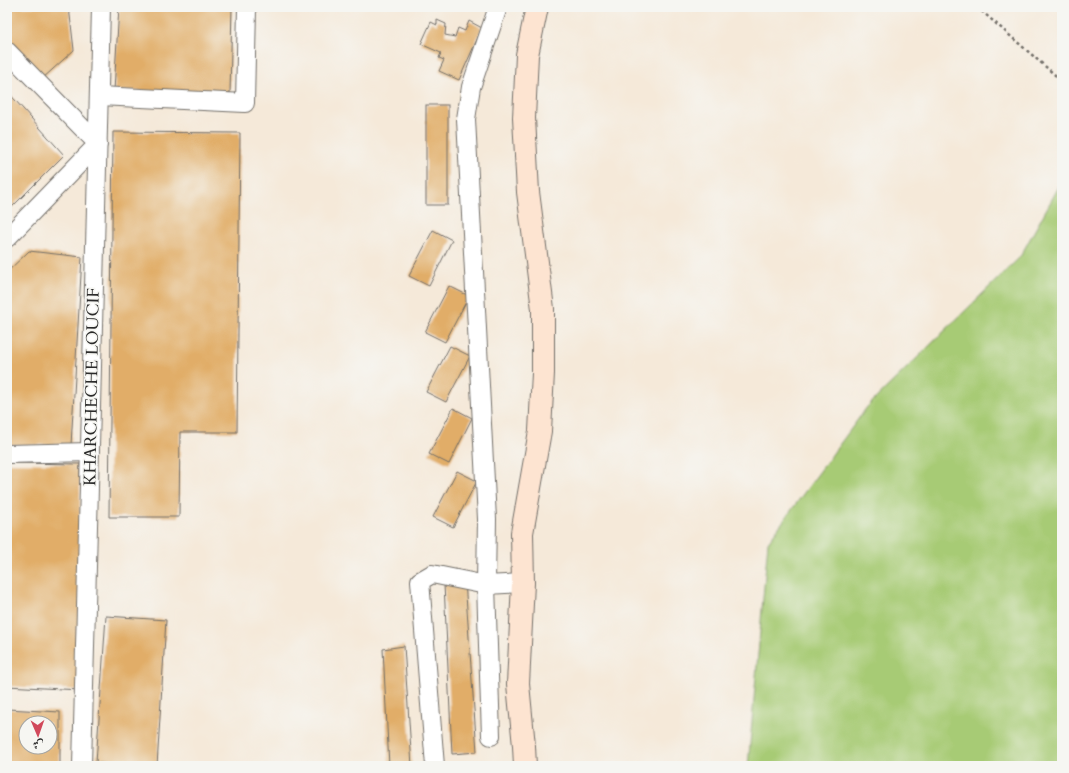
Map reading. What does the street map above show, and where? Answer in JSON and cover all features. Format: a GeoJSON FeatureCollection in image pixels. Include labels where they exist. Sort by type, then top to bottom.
{"type":"FeatureCollection","features":[{"type":"Feature","properties":{"kind":"main road"},"geometry":{"type":"LineString","coordinates":[[525,766],[518,684],[523,583],[522,532],[540,431],[543,373],[543,309],[528,192],[524,118],[527,55],[538,7]]}},
{"type":"Feature","properties":{"kind":"street","name":"KHARCHECHE LOUCIF"},"geometry":{"type":"LineString","coordinates":[[82,766],[101,7]]}},
{"type":"Feature","properties":{"kind":"street"},"geometry":{"type":"LineString","coordinates":[[99,96],[245,102],[247,7]]}},
{"type":"Feature","properties":{"kind":"street"},"geometry":{"type":"LineString","coordinates":[[491,736],[486,585],[487,518],[466,119],[471,87],[498,7]]}},
{"type":"Feature","properties":{"kind":"street"},"geometry":{"type":"LineString","coordinates":[[7,51],[98,144],[7,238]]}},
{"type":"Feature","properties":{"kind":"street"},"geometry":{"type":"LineString","coordinates":[[7,454],[90,452]]}},
{"type":"Feature","properties":{"kind":"street"},"geometry":{"type":"LineString","coordinates":[[435,766],[420,581],[432,574],[486,585],[523,583]]}},
{"type":"Feature","properties":{"kind":"path"},"geometry":{"type":"LineString","coordinates":[[977,7],[1062,81]]}},
{"type":"Feature","properties":{"kind":"green space"},"geometry":{"type":"Polygon","coordinates":[[[1062,181],[1062,766],[748,766],[768,542],[867,407],[1020,257],[1062,181]]]}},
{"type":"Feature","properties":{"kind":"building"},"geometry":{"type":"Polygon","coordinates":[[[7,7],[69,7],[74,50],[42,79],[7,42],[7,7]]]}},
{"type":"Feature","properties":{"kind":"building"},"geometry":{"type":"Polygon","coordinates":[[[119,7],[232,7],[230,93],[114,91],[119,7]]]}},
{"type":"Feature","properties":{"kind":"building"},"geometry":{"type":"Polygon","coordinates":[[[437,20],[446,24],[445,35],[455,37],[458,28],[465,31],[469,21],[482,28],[459,80],[439,71],[444,60],[439,58],[441,53],[421,44],[431,22],[437,25],[437,20]]]}},
{"type":"Feature","properties":{"kind":"building"},"geometry":{"type":"Polygon","coordinates":[[[7,91],[64,155],[7,212],[7,91]]]}},
{"type":"Feature","properties":{"kind":"building"},"geometry":{"type":"Polygon","coordinates":[[[426,105],[448,105],[448,205],[426,205],[426,105]]]}},
{"type":"Feature","properties":{"kind":"building"},"geometry":{"type":"Polygon","coordinates":[[[113,132],[240,133],[237,432],[180,432],[179,517],[109,517],[113,132]]]}},
{"type":"Feature","properties":{"kind":"building"},"geometry":{"type":"Polygon","coordinates":[[[433,230],[452,240],[429,286],[409,276],[433,230]]]}},
{"type":"Feature","properties":{"kind":"building"},"geometry":{"type":"Polygon","coordinates":[[[29,251],[82,257],[71,445],[7,445],[7,272],[29,251]]]}},
{"type":"Feature","properties":{"kind":"building"},"geometry":{"type":"Polygon","coordinates":[[[449,286],[469,296],[445,342],[425,332],[449,286]]]}},
{"type":"Feature","properties":{"kind":"building"},"geometry":{"type":"Polygon","coordinates":[[[450,346],[470,356],[446,402],[426,392],[450,346]]]}},
{"type":"Feature","properties":{"kind":"building"},"geometry":{"type":"Polygon","coordinates":[[[453,408],[472,418],[449,464],[429,454],[453,408]]]}},
{"type":"Feature","properties":{"kind":"building"},"geometry":{"type":"Polygon","coordinates":[[[7,463],[80,464],[80,690],[7,686],[7,463]]]}},
{"type":"Feature","properties":{"kind":"building"},"geometry":{"type":"Polygon","coordinates":[[[457,471],[477,481],[453,527],[433,517],[457,471]]]}},
{"type":"Feature","properties":{"kind":"building"},"geometry":{"type":"Polygon","coordinates":[[[465,581],[477,752],[452,754],[444,584],[465,581]]]}},
{"type":"Feature","properties":{"kind":"building"},"geometry":{"type":"Polygon","coordinates":[[[106,616],[166,620],[157,766],[96,763],[106,616]]]}},
{"type":"Feature","properties":{"kind":"building"},"geometry":{"type":"Polygon","coordinates":[[[404,646],[412,766],[389,766],[383,649],[404,646]]]}},
{"type":"Feature","properties":{"kind":"building"},"geometry":{"type":"Polygon","coordinates":[[[7,709],[60,712],[60,766],[7,766],[7,709]]]}}]}
